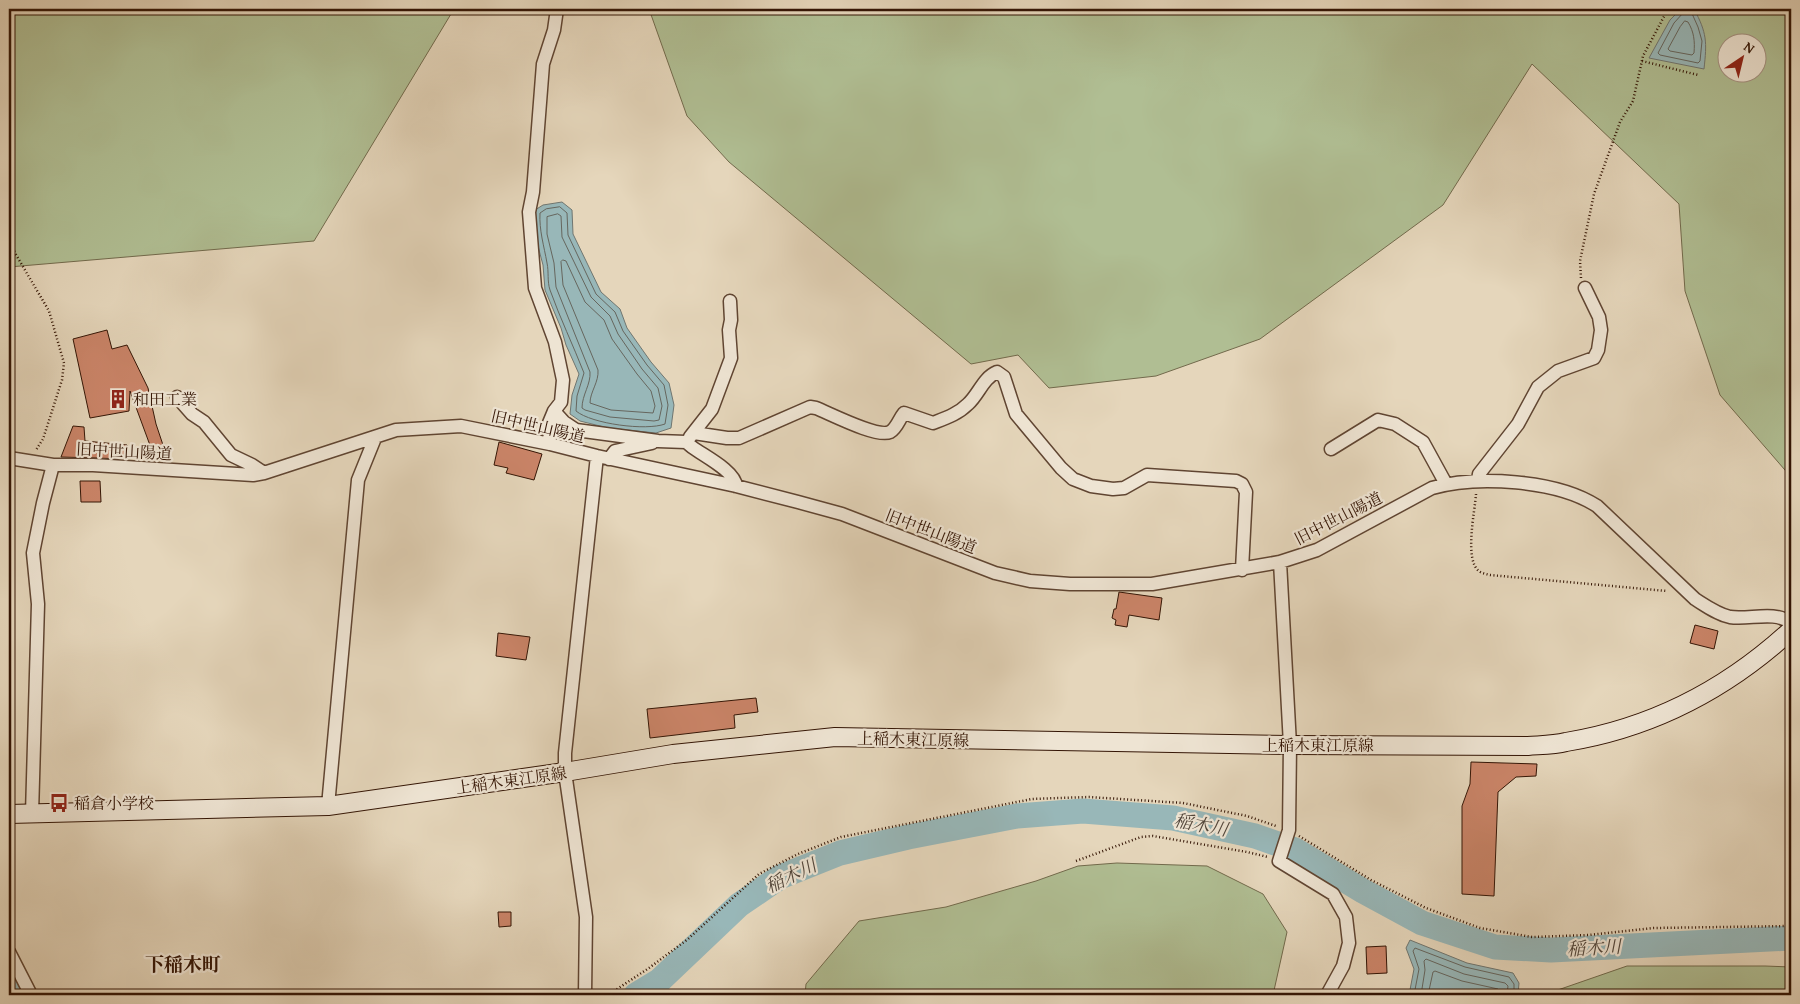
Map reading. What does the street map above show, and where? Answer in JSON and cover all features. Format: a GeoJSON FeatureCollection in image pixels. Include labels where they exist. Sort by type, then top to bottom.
{"type":"FeatureCollection","features":[{"type":"Feature","properties":{"kind":"main road","name":"上稲木東江原線"},"geometry":{"type":"LineString","coordinates":[[9,814],[328,806],[566,772],[673,754],[835,738],[1290,745],[1528,746],[1566,743],[1606,733],[1649,719],[1704,695],[1763,655],[1791,630]]}},
{"type":"Feature","properties":{"kind":"street"},"geometry":{"type":"LineString","coordinates":[[550,444],[549,424],[554,411],[561,402],[563,380],[555,342],[535,288],[529,212],[533,192],[543,64],[554,30],[557,9]]}},
{"type":"Feature","properties":{"kind":"street"},"geometry":{"type":"LineString","coordinates":[[1478,480],[1479,474],[1518,424],[1538,387],[1558,372],[1594,358],[1598,350],[1601,330],[1599,317],[1584,288]]}},
{"type":"Feature","properties":{"kind":"street"},"geometry":{"type":"LineString","coordinates":[[690,437],[712,409],[731,358],[729,330],[731,320],[730,301]]}},
{"type":"Feature","properties":{"kind":"street"},"geometry":{"type":"LineString","coordinates":[[585,995],[586,917],[566,772],[565,752],[603,457],[615,451],[658,441],[690,437],[739,438],[810,407],[864,428],[887,433],[893,431],[904,413],[933,423],[952,416],[968,404],[990,375],[997,372],[1004,376],[1016,414],[1061,468],[1074,479],[1090,486],[1113,489],[1124,488],[1146,475],[1236,481],[1242,484],[1246,492],[1242,570]]}},
{"type":"Feature","properties":{"kind":"street"},"geometry":{"type":"LineString","coordinates":[[177,397],[192,414],[204,422],[231,455],[264,473]]}},
{"type":"Feature","properties":{"kind":"street"},"geometry":{"type":"LineString","coordinates":[[554,411],[564,422],[576,430],[658,441]]}},
{"type":"Feature","properties":{"kind":"street"},"geometry":{"type":"LineString","coordinates":[[1331,449],[1378,420],[1395,424],[1423,442],[1446,484]]}},
{"type":"Feature","properties":{"kind":"street","name":"旧中世山陽道"},"geometry":{"type":"LineString","coordinates":[[15,460],[53,464],[244,475],[264,473],[396,430],[461,426],[736,486],[842,514],[995,573],[1030,580],[1070,584],[1152,584],[1280,562],[1317,550],[1432,488],[1446,484],[1478,480],[1543,487],[1584,498],[1604,512],[1695,599],[1710,609],[1728,616],[1749,618],[1777,616],[1791,623]]}},
{"type":"Feature","properties":{"kind":"street"},"geometry":{"type":"LineString","coordinates":[[690,437],[731,474],[736,481],[736,486]]}},
{"type":"Feature","properties":{"kind":"street"},"geometry":{"type":"LineString","coordinates":[[328,806],[358,480],[375,438]]}},
{"type":"Feature","properties":{"kind":"street"},"geometry":{"type":"LineString","coordinates":[[32,814],[38,604],[33,553],[42,502],[53,464]]}},
{"type":"Feature","properties":{"kind":"street"},"geometry":{"type":"LineString","coordinates":[[1280,562],[1290,745],[1288,831],[1279,859],[1333,894],[1346,917],[1349,943],[1343,966],[1327,995]]}},
{"type":"Feature","properties":{"kind":"street"},"geometry":{"type":"LineString","coordinates":[[9,952],[31,995]]}},
{"type":"Feature","properties":{"kind":"path"},"geometry":{"type":"LineString","coordinates":[[1584,288],[1580,274],[1580,261],[1594,194],[1620,122],[1633,101],[1642,61],[1668,9]]}},
{"type":"Feature","properties":{"kind":"path"},"geometry":{"type":"LineString","coordinates":[[1642,61],[1698,74]]}},
{"type":"Feature","properties":{"kind":"path"},"geometry":{"type":"LineString","coordinates":[[9,238],[15,253],[49,311],[64,362],[62,380],[43,439],[37,450],[15,460]]}},
{"type":"Feature","properties":{"kind":"path"},"geometry":{"type":"LineString","coordinates":[[1478,480],[1470,550],[1474,565],[1479,571],[1490,575],[1668,591],[1681,585]]}},
{"type":"Feature","properties":{"kind":"path"},"geometry":{"type":"LineString","coordinates":[[608,995],[688,939],[759,874],[798,854],[841,837],[1032,799],[1079,798],[1183,803],[1247,816],[1288,831],[1379,884],[1426,908],[1480,928],[1532,937],[1589,935],[1654,928],[1791,926]]}},
{"type":"Feature","properties":{"kind":"path"},"geometry":{"type":"LineString","coordinates":[[1076,861],[1141,837],[1154,836],[1279,859]]}},
{"type":"Feature","properties":{"kind":"green space"},"geometry":{"type":"Polygon","coordinates":[[[9,9],[454,9],[314,241],[9,267],[9,9]]]}},
{"type":"Feature","properties":{"kind":"green space"},"geometry":{"type":"Polygon","coordinates":[[[649,9],[1791,9],[1791,477],[1720,395],[1685,291],[1679,204],[1532,64],[1443,205],[1260,339],[1156,376],[1049,388],[1018,355],[971,364],[729,162],[687,116],[649,9]]]}},
{"type":"Feature","properties":{"kind":"green space"},"geometry":{"type":"Polygon","coordinates":[[[1117,863],[1207,866],[1263,894],[1287,932],[1273,995],[805,995],[806,984],[859,921],[946,907],[1036,881],[1078,866],[1117,863]]]}},
{"type":"Feature","properties":{"kind":"green space"},"geometry":{"type":"Polygon","coordinates":[[[1627,966],[1791,967],[1791,995],[1550,995],[1552,992],[1627,966]]]}},
{"type":"Feature","properties":{"kind":"water"},"geometry":{"type":"Polygon","coordinates":[[[1681,9],[1694,9],[1704,31],[1706,52],[1704,69],[1649,58],[1670,20],[1681,9]]]}},
{"type":"Feature","properties":{"kind":"water"},"geometry":{"type":"Polygon","coordinates":[[[562,202],[572,210],[573,234],[601,292],[620,309],[627,328],[651,362],[669,383],[674,405],[671,428],[656,433],[608,428],[580,421],[570,414],[572,395],[579,374],[545,290],[543,265],[535,235],[535,210],[543,205],[562,202]]]}},
{"type":"Feature","properties":{"kind":"water"},"geometry":{"type":"Polygon","coordinates":[[[1410,940],[1467,963],[1513,973],[1519,983],[1518,995],[1409,995],[1414,969],[1406,948],[1410,940]]]}},
{"type":"Feature","properties":{"kind":"building","name":"和田工業"},"geometry":{"type":"Polygon","coordinates":[[[107,330],[112,349],[127,345],[148,388],[163,445],[151,448],[130,391],[129,411],[90,418],[73,339],[107,330]]]}},
{"type":"Feature","properties":{"kind":"building"},"geometry":{"type":"Polygon","coordinates":[[[73,426],[84,427],[85,441],[127,445],[127,459],[61,457],[73,426]]]}},
{"type":"Feature","properties":{"kind":"building"},"geometry":{"type":"Polygon","coordinates":[[[499,442],[542,454],[534,480],[506,473],[508,468],[494,465],[499,442]]]}},
{"type":"Feature","properties":{"kind":"building"},"geometry":{"type":"Polygon","coordinates":[[[80,481],[100,481],[101,502],[81,502],[80,481]]]}},
{"type":"Feature","properties":{"kind":"building"},"geometry":{"type":"Polygon","coordinates":[[[1119,592],[1162,598],[1159,620],[1129,615],[1127,627],[1115,625],[1116,620],[1112,618],[1114,609],[1116,609],[1119,592]]]}},
{"type":"Feature","properties":{"kind":"building"},"geometry":{"type":"Polygon","coordinates":[[[1695,625],[1718,631],[1714,649],[1690,643],[1695,625]]]}},
{"type":"Feature","properties":{"kind":"building"},"geometry":{"type":"Polygon","coordinates":[[[498,633],[530,637],[526,660],[496,656],[498,633]]]}},
{"type":"Feature","properties":{"kind":"building"},"geometry":{"type":"Polygon","coordinates":[[[756,698],[758,712],[734,715],[735,728],[650,738],[647,709],[756,698]]]}},
{"type":"Feature","properties":{"kind":"building"},"geometry":{"type":"Polygon","coordinates":[[[1471,762],[1537,764],[1536,776],[1516,777],[1498,792],[1494,896],[1462,894],[1462,806],[1470,784],[1471,762]]]}},
{"type":"Feature","properties":{"kind":"building"},"geometry":{"type":"Polygon","coordinates":[[[498,912],[511,912],[511,926],[499,927],[498,912]]]}},
{"type":"Feature","properties":{"kind":"building"},"geometry":{"type":"Polygon","coordinates":[[[1386,946],[1387,973],[1367,974],[1366,947],[1386,946]]]}},
{"type":"Feature","properties":{"kind":"waterway","name":"稲木川"},"geometry":{"type":"LineString","coordinates":[[636,995],[659,981],[739,905],[780,877],[840,853],[908,837],[1017,816],[1083,811],[1173,818],[1255,836],[1295,850],[1363,891],[1422,923],[1495,947],[1551,950],[1791,938]]}},
{"type":"Feature","properties":{"kind":"waterway","name":"稲木川"},"geometry":{"type":"LineString","coordinates":[[9,986],[13,995]]}},
{"type":"Feature","properties":{"kind":"place","name":"和田工業"},"geometry":{"type":"Point","coordinates":[118,399]}},
{"type":"Feature","properties":{"kind":"place","name":"稲倉小学校"},"geometry":{"type":"Point","coordinates":[59,803]}},
{"type":"Feature","properties":{"kind":"district","name":"下稲木町"},"geometry":{"type":"Point","coordinates":[183,964]}}]}
